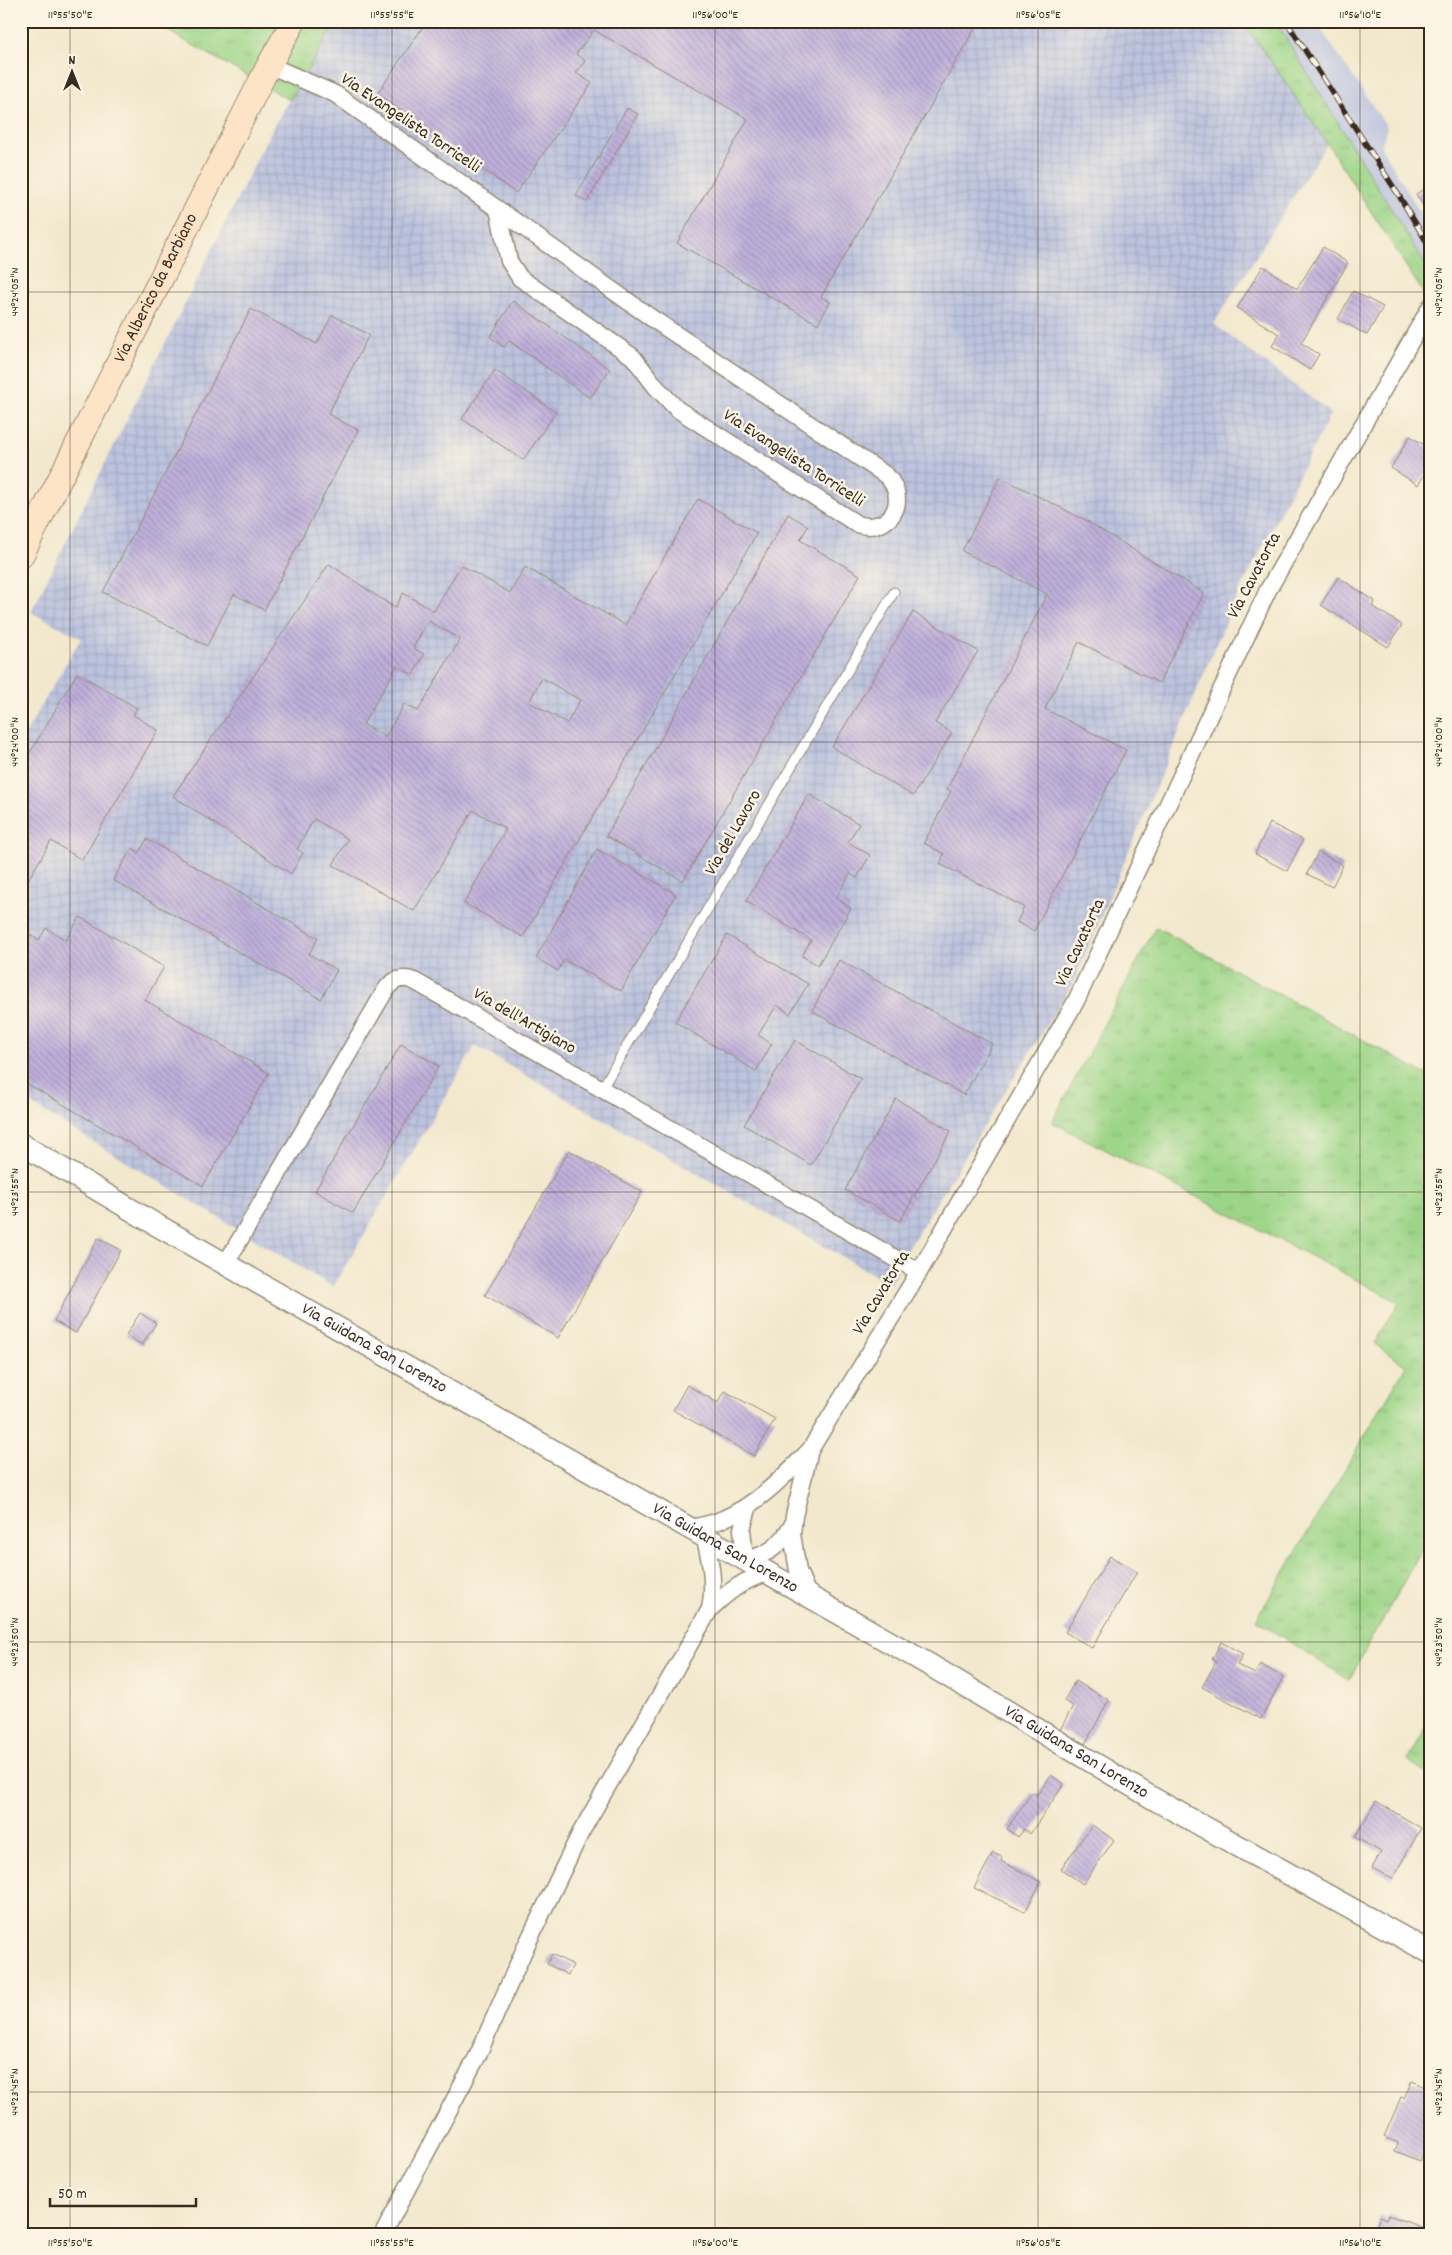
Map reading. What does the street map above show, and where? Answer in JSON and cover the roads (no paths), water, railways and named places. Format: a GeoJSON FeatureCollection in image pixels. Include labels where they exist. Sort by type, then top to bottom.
{"type":"FeatureCollection","features":[{"type":"Feature","properties":{"kind":"main road","name":"Via Alberico da Barbiano"},"geometry":{"type":"LineString","coordinates":[[21,556],[269,65],[294,21]]}},
{"type":"Feature","properties":{"kind":"street","name":"Via Evangelista Torricelli"},"geometry":{"type":"LineString","coordinates":[[269,65],[335,94],[653,319],[888,476],[897,491],[898,500],[890,517],[875,526],[857,524],[677,409],[656,387],[633,357],[520,278],[508,261],[498,210]]}},
{"type":"Feature","properties":{"kind":"street","name":"Via Cavatorta"},"geometry":{"type":"LineString","coordinates":[[808,1595],[798,1571],[792,1534],[810,1450],[919,1272],[1076,1001],[1268,590],[1431,306]]}},
{"type":"Feature","properties":{"kind":"street","name":"Via dell'Artigiano"},"geometry":{"type":"LineString","coordinates":[[225,1265],[385,990],[393,981],[398,979],[410,980],[919,1272]]}},
{"type":"Feature","properties":{"kind":"street","name":"Via Guidana San Lorenzo"},"geometry":{"type":"LineString","coordinates":[[21,1144],[225,1265],[928,1664],[1154,1799],[1431,1953]]}},
{"type":"Feature","properties":{"kind":"street"},"geometry":{"type":"LineString","coordinates":[[710,1610],[714,1590],[711,1562],[697,1532],[749,1506],[782,1478],[810,1450]]}},
{"type":"Feature","properties":{"kind":"street"},"geometry":{"type":"LineString","coordinates":[[749,1506],[742,1529],[745,1560],[762,1556],[774,1548],[784,1539],[793,1524]]}},
{"type":"Feature","properties":{"kind":"street"},"geometry":{"type":"LineString","coordinates":[[383,2234],[477,2057],[526,1946],[582,1832],[710,1610],[740,1583],[752,1577],[768,1573]]}},
{"type":"Feature","properties":{"kind":"lane","name":"Via del Lavoro"},"geometry":{"type":"LineString","coordinates":[[602,1090],[894,592]]}},
{"type":"Feature","properties":{"kind":"railway"},"geometry":{"type":"LineString","coordinates":[[1286,21],[1398,194],[1431,249]]}}]}
